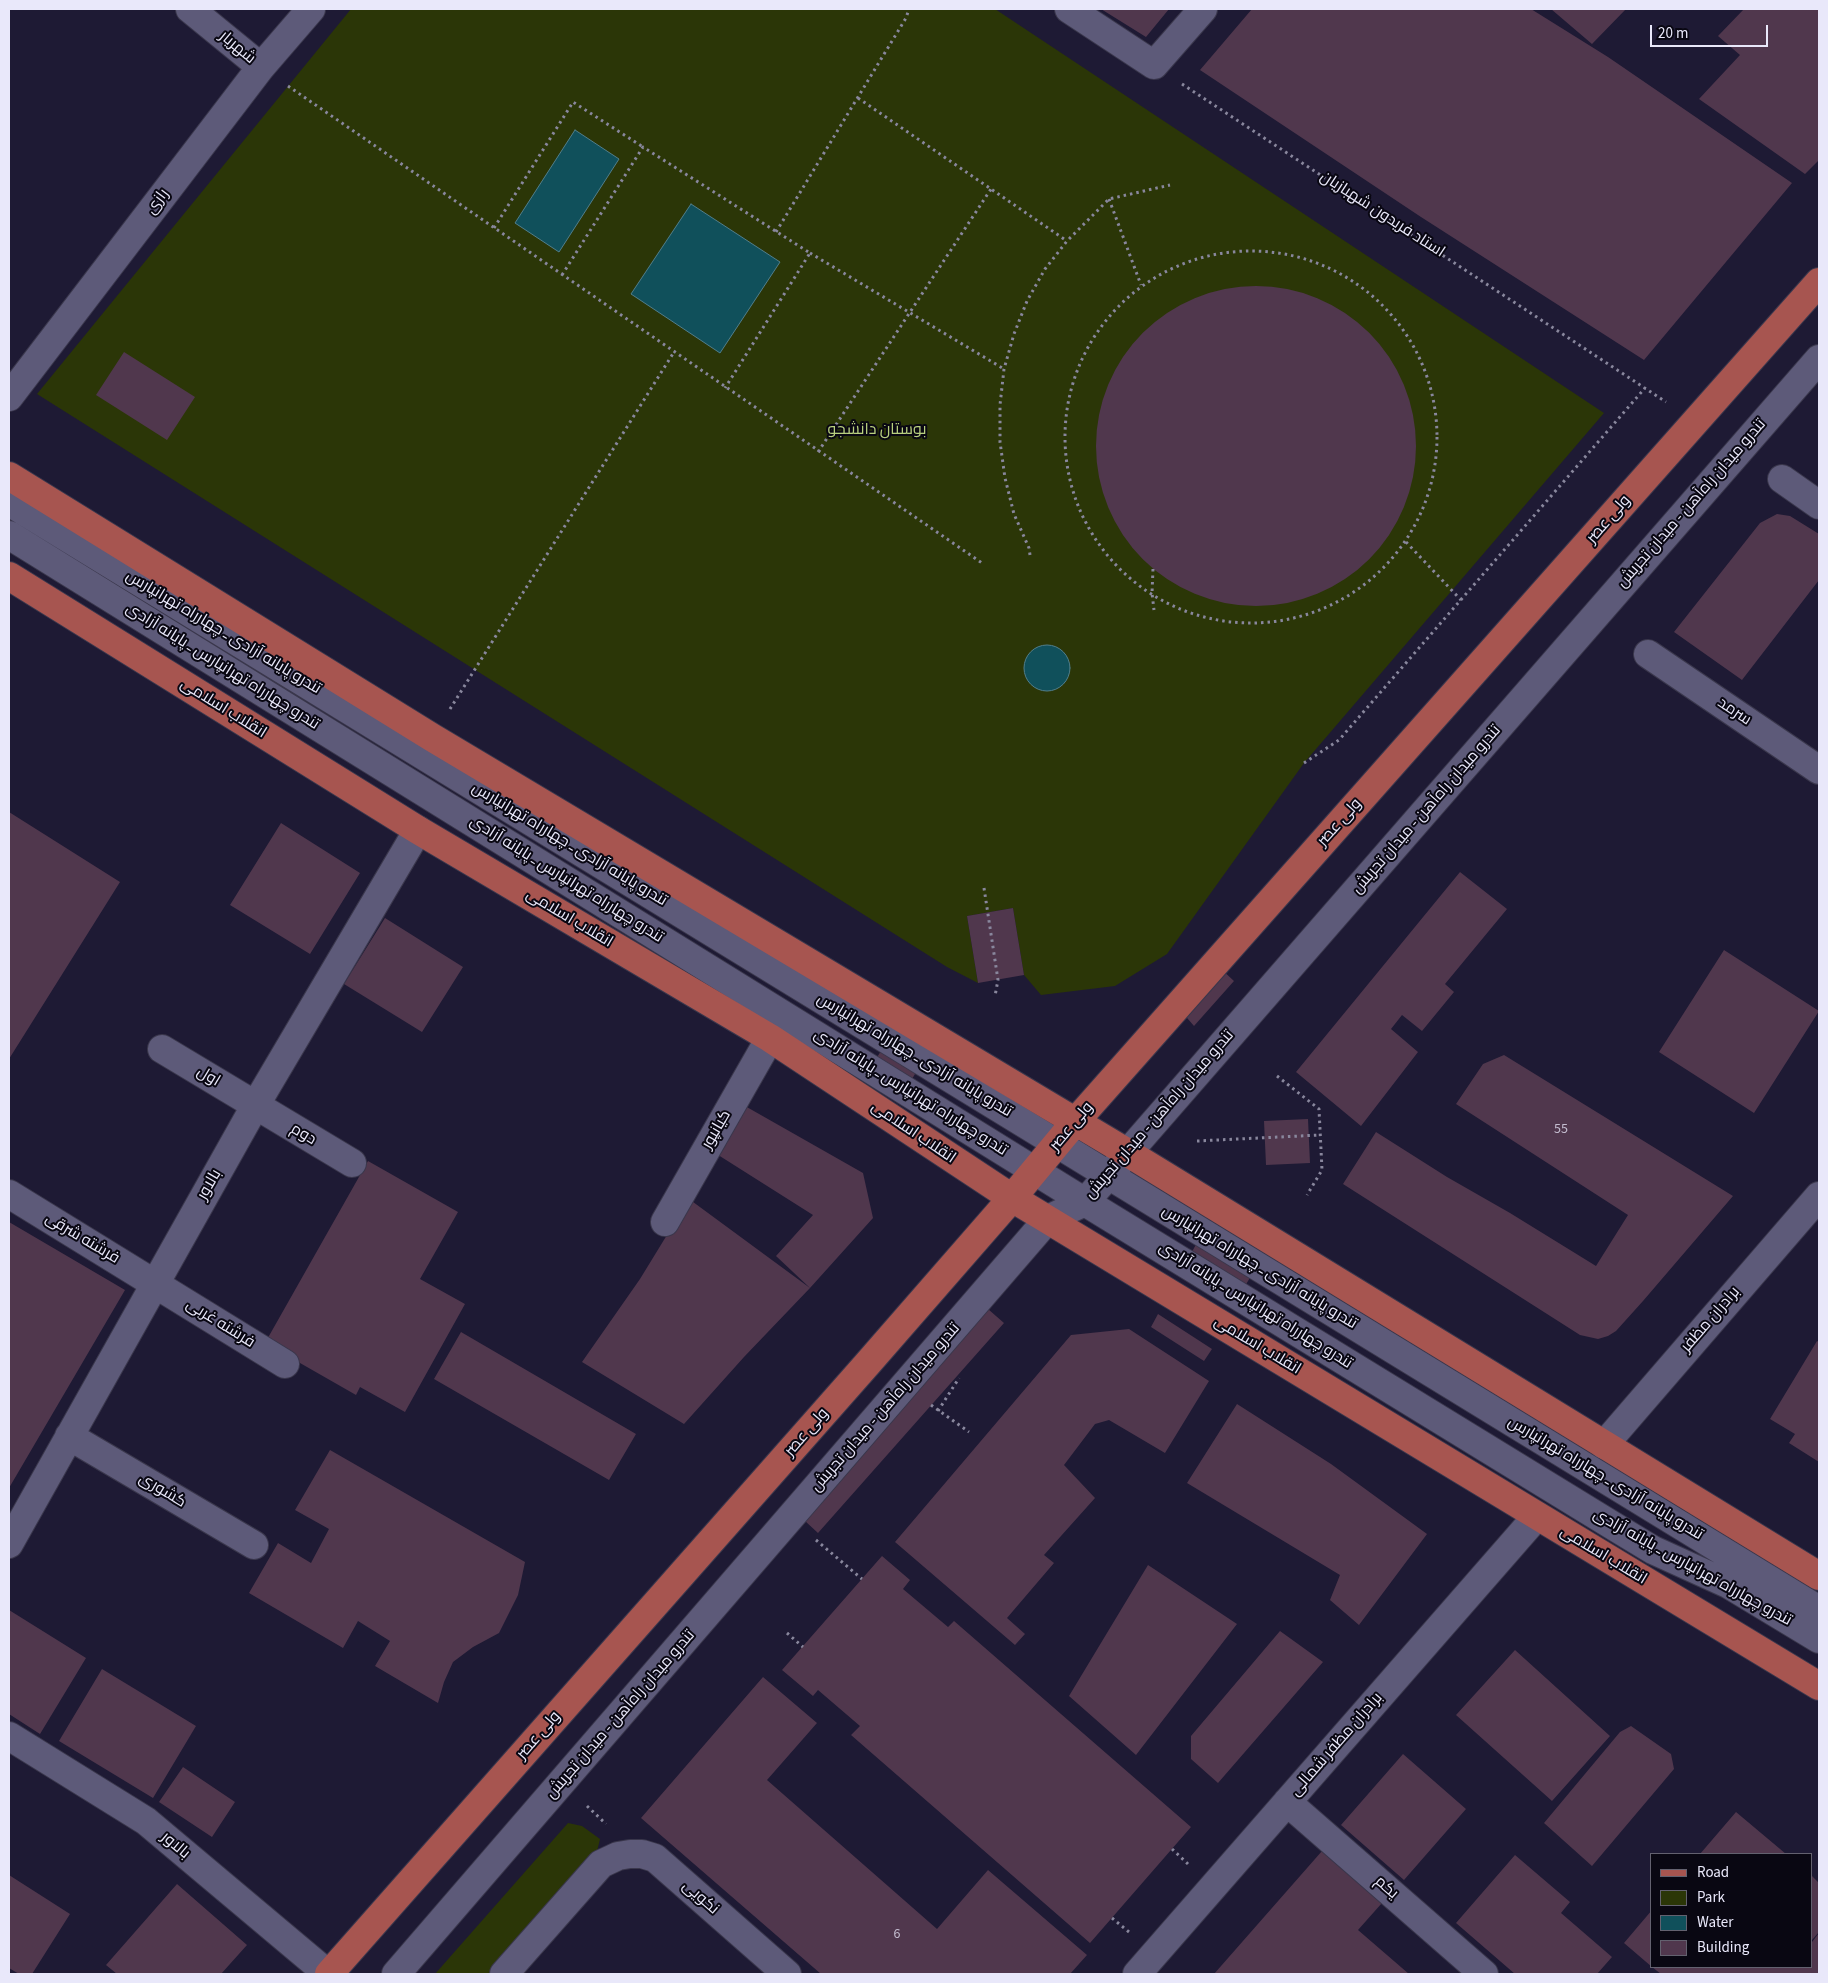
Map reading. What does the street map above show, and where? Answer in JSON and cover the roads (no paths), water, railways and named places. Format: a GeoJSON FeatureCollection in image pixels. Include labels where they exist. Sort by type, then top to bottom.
{"type":"FeatureCollection","features":[{"type":"Feature","properties":{"kind":"main road","name":"ولی عصر"},"geometry":{"type":"LineString","coordinates":[[329,1974],[1012,1198],[1076,1122],[1819,282]]}},
{"type":"Feature","properties":{"kind":"main road"},"geometry":{"type":"LineString","coordinates":[[9,476],[433,738],[1128,1153],[1819,1576]]}},
{"type":"Feature","properties":{"kind":"main road","name":"انقلاب اسلامی"},"geometry":{"type":"LineString","coordinates":[[9,576],[418,830],[770,1038],[1012,1198],[1819,1686]]}},
{"type":"Feature","properties":{"kind":"street","name":"شهریار"},"geometry":{"type":"LineString","coordinates":[[190,9],[261,67]]}},
{"type":"Feature","properties":{"kind":"street","name":"رازی"},"geometry":{"type":"LineString","coordinates":[[9,397],[261,67],[311,9]]}},
{"type":"Feature","properties":{"kind":"street"},"geometry":{"type":"LineString","coordinates":[[1069,9],[1154,66],[1203,9]]}},
{"type":"Feature","properties":{"kind":"street","name":"تندرو میدان راه‌آهن - میدان تجریش"},"geometry":{"type":"LineString","coordinates":[[396,1974],[564,1782],[1048,1219],[1085,1202],[1819,359]]}},
{"type":"Feature","properties":{"kind":"street"},"geometry":{"type":"LineString","coordinates":[[1782,479],[1819,505]]}},
{"type":"Feature","properties":{"kind":"street","name":"تندرو پایانه آزادی ـ چهارراه تهرانپارس"},"geometry":{"type":"LineString","coordinates":[[9,502],[1819,1610]]}},
{"type":"Feature","properties":{"kind":"street","name":"تندرو چهارراه تهرانپارس ـ پایانه آزادی"},"geometry":{"type":"LineString","coordinates":[[9,535],[1085,1202],[1653,1550],[1728,1584],[1819,1639]]}},
{"type":"Feature","properties":{"kind":"street","name":"سرمد"},"geometry":{"type":"LineString","coordinates":[[1648,654],[1819,770]]}},
{"type":"Feature","properties":{"kind":"street","name":"بالاور"},"geometry":{"type":"LineString","coordinates":[[9,1544],[255,1106],[418,830]]}},
{"type":"Feature","properties":{"kind":"street","name":"کیانپور"},"geometry":{"type":"LineString","coordinates":[[665,1222],[770,1038]]}},
{"type":"Feature","properties":{"kind":"street","name":"اول"},"geometry":{"type":"LineString","coordinates":[[162,1049],[255,1106]]}},
{"type":"Feature","properties":{"kind":"street","name":"دوم"},"geometry":{"type":"LineString","coordinates":[[255,1106],[352,1163]]}},
{"type":"Feature","properties":{"kind":"street","name":"فرشته شرقی"},"geometry":{"type":"LineString","coordinates":[[9,1194],[154,1283]]}},
{"type":"Feature","properties":{"kind":"street","name":"برادران مظفر"},"geometry":{"type":"LineString","coordinates":[[1604,1445],[1819,1196]]}},
{"type":"Feature","properties":{"kind":"street","name":"فرشته غربی"},"geometry":{"type":"LineString","coordinates":[[154,1283],[285,1364]]}},
{"type":"Feature","properties":{"kind":"street","name":"کشوری"},"geometry":{"type":"LineString","coordinates":[[69,1436],[254,1546]]}},
{"type":"Feature","properties":{"kind":"street","name":"برادران مظفر شمالی"},"geometry":{"type":"LineString","coordinates":[[1137,1974],[1537,1516]]}},
{"type":"Feature","properties":{"kind":"street","name":"بالاور"},"geometry":{"type":"LineString","coordinates":[[9,1736],[146,1821],[329,1974]]}},
{"type":"Feature","properties":{"kind":"street","name":"یکم"},"geometry":{"type":"LineString","coordinates":[[1288,1802],[1484,1974]]}},
{"type":"Feature","properties":{"kind":"street","name":"نکویی"},"geometry":{"type":"LineString","coordinates":[[504,1974],[602,1864],[618,1856],[637,1854],[655,1858],[787,1974]]}},
{"type":"Feature","properties":{"kind":"water"},"geometry":{"type":"Polygon","coordinates":[[[575,130],[619,159],[559,252],[515,223],[575,130]]]}},
{"type":"Feature","properties":{"kind":"water"},"geometry":{"type":"Polygon","coordinates":[[[691,204],[780,262],[720,353],[631,294],[691,204]]]}},
{"type":"Feature","properties":{"kind":"water"},"geometry":{"type":"Polygon","coordinates":[[[1052,645],[1064,651],[1069,659],[1069,677],[1064,685],[1056,690],[1042,691],[1030,685],[1025,677],[1024,663],[1030,651],[1038,646],[1052,645]]]}},
{"type":"Feature","properties":{"kind":"park label","name":"بوستان دانشجو"},"geometry":{"type":"Point","coordinates":[877,430]}}]}
